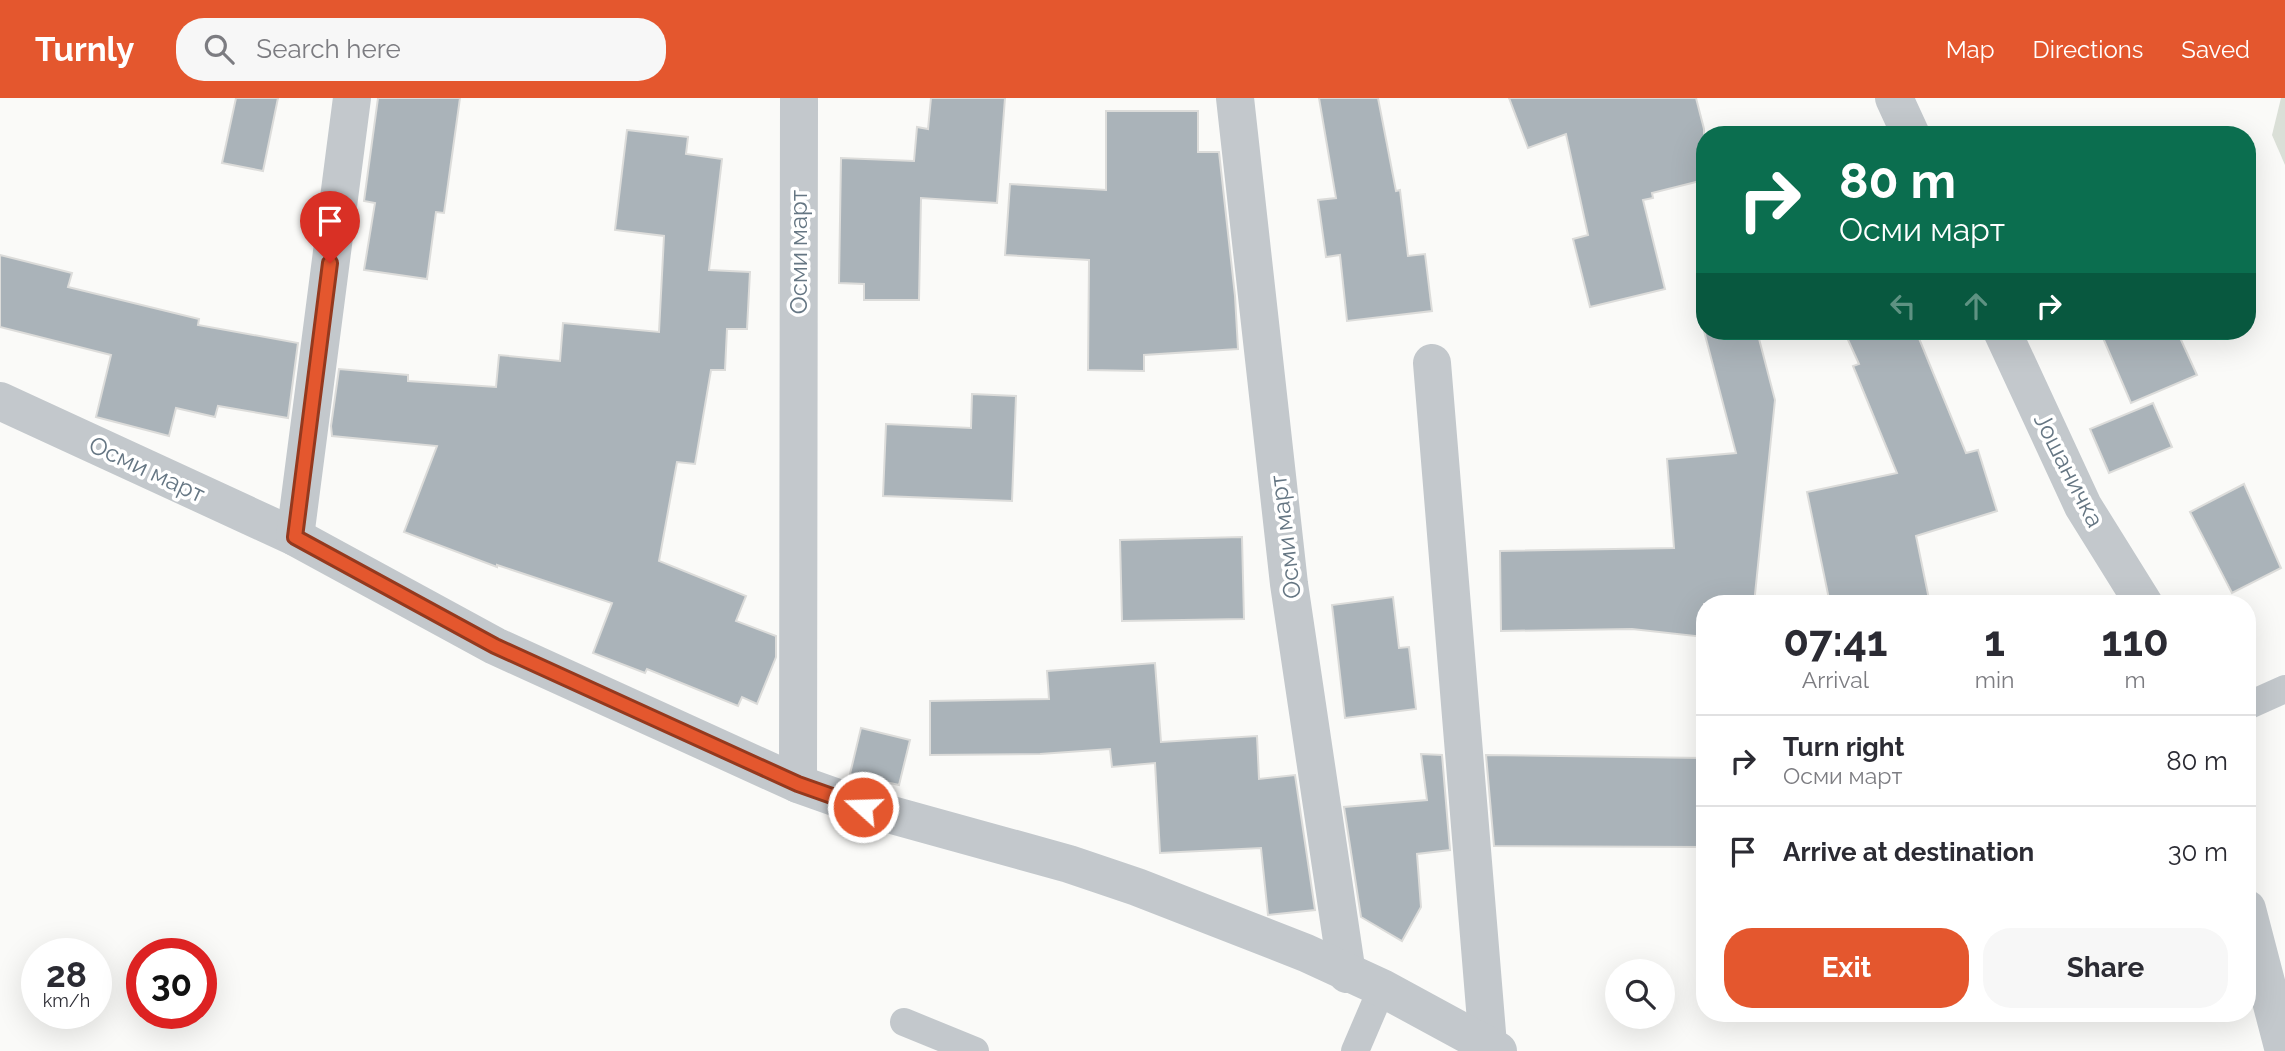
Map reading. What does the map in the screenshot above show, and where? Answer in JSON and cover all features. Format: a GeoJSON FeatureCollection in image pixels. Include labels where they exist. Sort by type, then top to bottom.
{"type":"FeatureCollection","features":[{"type":"Feature","properties":{"kind":"street"},"geometry":{"type":"LineString","coordinates":[[295,537],[352,98]]}},
{"type":"Feature","properties":{"kind":"street","name":"Осми март"},"geometry":{"type":"LineString","coordinates":[[798,784],[799,98]]}},
{"type":"Feature","properties":{"kind":"street","name":"Осми март"},"geometry":{"type":"LineString","coordinates":[[1235,98],[1289,584],[1365,981]]}},
{"type":"Feature","properties":{"kind":"street"},"geometry":{"type":"LineString","coordinates":[[1894,98],[1907,126]]}},
{"type":"Feature","properties":{"kind":"street","name":"Јошаничка"},"geometry":{"type":"LineString","coordinates":[[2006,340],[2083,506],[2138,595]]}},
{"type":"Feature","properties":{"kind":"street","name":"Осми март"},"geometry":{"type":"LineString","coordinates":[[1432,363],[1493,1048]]}},
{"type":"Feature","properties":{"kind":"street","name":"Осми март"},"geometry":{"type":"LineString","coordinates":[[0,401],[295,537],[495,646],[798,784],[863,807],[1069,864],[1137,887],[1306,953],[1493,1048]]}},
{"type":"Feature","properties":{"kind":"street"},"geometry":{"type":"LineString","coordinates":[[2256,944],[2284,1051]]}},
{"type":"Feature","properties":{"kind":"lane"},"geometry":{"type":"LineString","coordinates":[[2256,702],[2285,689]]}},
{"type":"Feature","properties":{"kind":"lane"},"geometry":{"type":"LineString","coordinates":[[1355,1051],[1365,981]]}},
{"type":"Feature","properties":{"kind":"lane"},"geometry":{"type":"LineString","coordinates":[[904,1022],[975,1051]]}},
{"type":"Feature","properties":{"kind":"shaded area"},"geometry":{"type":"Polygon","coordinates":[[[2281,98],[2285,98],[2285,165],[2272,135],[2281,98]]]}},
{"type":"Feature","properties":{"kind":"building"},"geometry":{"type":"Polygon","coordinates":[[[236,98],[278,98],[263,171],[222,163],[236,98]]]}},
{"type":"Feature","properties":{"kind":"building"},"geometry":{"type":"Polygon","coordinates":[[[378,98],[460,98],[444,213],[436,212],[427,279],[364,270],[375,203],[364,201],[378,98]]]}},
{"type":"Feature","properties":{"kind":"building"},"geometry":{"type":"Polygon","coordinates":[[[931,98],[1005,98],[997,203],[921,198],[919,300],[864,300],[864,284],[839,283],[841,158],[914,161],[917,127],[928,129],[931,98]]]}},
{"type":"Feature","properties":{"kind":"building"},"geometry":{"type":"Polygon","coordinates":[[[1319,98],[1378,98],[1396,191],[1400,190],[1408,256],[1425,254],[1432,311],[1347,321],[1340,255],[1326,257],[1318,200],[1336,198],[1319,98]]]}},
{"type":"Feature","properties":{"kind":"building"},"geometry":{"type":"Polygon","coordinates":[[[1509,98],[1696,98],[1703,126],[1696,126],[1696,182],[1652,193],[1653,198],[1643,200],[1665,289],[1590,307],[1573,239],[1588,235],[1566,134],[1528,148],[1509,98]]]}},
{"type":"Feature","properties":{"kind":"building"},"geometry":{"type":"Polygon","coordinates":[[[1106,111],[1198,111],[1198,152],[1219,152],[1235,296],[1238,349],[1144,355],[1144,371],[1088,370],[1089,260],[1005,255],[1010,184],[1106,190],[1106,111]]]}},
{"type":"Feature","properties":{"kind":"building"},"geometry":{"type":"Polygon","coordinates":[[[627,130],[688,137],[686,154],[722,159],[709,270],[750,272],[747,329],[727,329],[725,370],[711,370],[695,464],[677,462],[659,561],[746,596],[736,621],[776,636],[776,657],[757,704],[742,697],[738,706],[647,669],[645,673],[593,653],[612,603],[497,567],[404,532],[437,446],[332,436],[339,369],[408,375],[408,381],[496,387],[499,355],[560,361],[563,323],[659,332],[664,236],[615,230],[627,130]]]}},
{"type":"Feature","properties":{"kind":"building"},"geometry":{"type":"Polygon","coordinates":[[[0,255],[72,273],[68,287],[199,319],[198,325],[298,343],[288,418],[218,406],[215,417],[176,408],[169,436],[96,417],[111,355],[0,327],[0,255]]]}},
{"type":"Feature","properties":{"kind":"building"},"geometry":{"type":"Polygon","coordinates":[[[1706,340],[1759,340],[1775,400],[1755,595],[1696,595],[1696,636],[1632,629],[1501,631],[1500,551],[1674,548],[1667,459],[1736,453],[1706,340]]]}},
{"type":"Feature","properties":{"kind":"building"},"geometry":{"type":"Polygon","coordinates":[[[1848,340],[1920,340],[1966,453],[1978,450],[1997,511],[1916,536],[1928,595],[1828,595],[1807,492],[1897,473],[1853,366],[1859,364],[1848,340]]]}},
{"type":"Feature","properties":{"kind":"building"},"geometry":{"type":"Polygon","coordinates":[[[2104,340],[2181,340],[2197,375],[2131,403],[2104,340]]]}},
{"type":"Feature","properties":{"kind":"building"},"geometry":{"type":"Polygon","coordinates":[[[972,394],[1016,396],[1012,501],[883,496],[886,424],[971,428],[972,394]]]}},
{"type":"Feature","properties":{"kind":"building"},"geometry":{"type":"Polygon","coordinates":[[[2153,403],[2172,447],[2109,473],[2090,429],[2153,403]]]}},
{"type":"Feature","properties":{"kind":"building"},"geometry":{"type":"Polygon","coordinates":[[[2244,484],[2281,568],[2232,593],[2190,512],[2244,484]]]}},
{"type":"Feature","properties":{"kind":"building"},"geometry":{"type":"Polygon","coordinates":[[[1242,537],[1244,619],[1122,621],[1120,540],[1242,537]]]}},
{"type":"Feature","properties":{"kind":"building"},"geometry":{"type":"Polygon","coordinates":[[[1393,597],[1399,648],[1409,647],[1416,709],[1345,718],[1332,605],[1393,597]]]}},
{"type":"Feature","properties":{"kind":"building"},"geometry":{"type":"Polygon","coordinates":[[[1155,663],[1161,742],[1257,736],[1259,779],[1295,775],[1315,910],[1268,915],[1261,848],[1160,853],[1155,763],[1112,767],[1110,749],[1040,754],[930,755],[930,701],[1049,699],[1047,671],[1155,663]]]}},
{"type":"Feature","properties":{"kind":"building"},"geometry":{"type":"Polygon","coordinates":[[[861,728],[910,740],[899,785],[850,774],[861,728]]]}},
{"type":"Feature","properties":{"kind":"building"},"geometry":{"type":"Polygon","coordinates":[[[1421,754],[1442,755],[1450,850],[1417,854],[1421,907],[1402,941],[1361,917],[1344,807],[1427,800],[1421,754]]]}},
{"type":"Feature","properties":{"kind":"building"},"geometry":{"type":"Polygon","coordinates":[[[1486,755],[1696,758],[1696,847],[1494,846],[1486,755]]]}},
{"type":"Feature","properties":{"kind":"route"},"geometry":{"type":"LineString","coordinates":[[330,263],[295,537],[495,646],[798,784],[863,807]]}}]}
